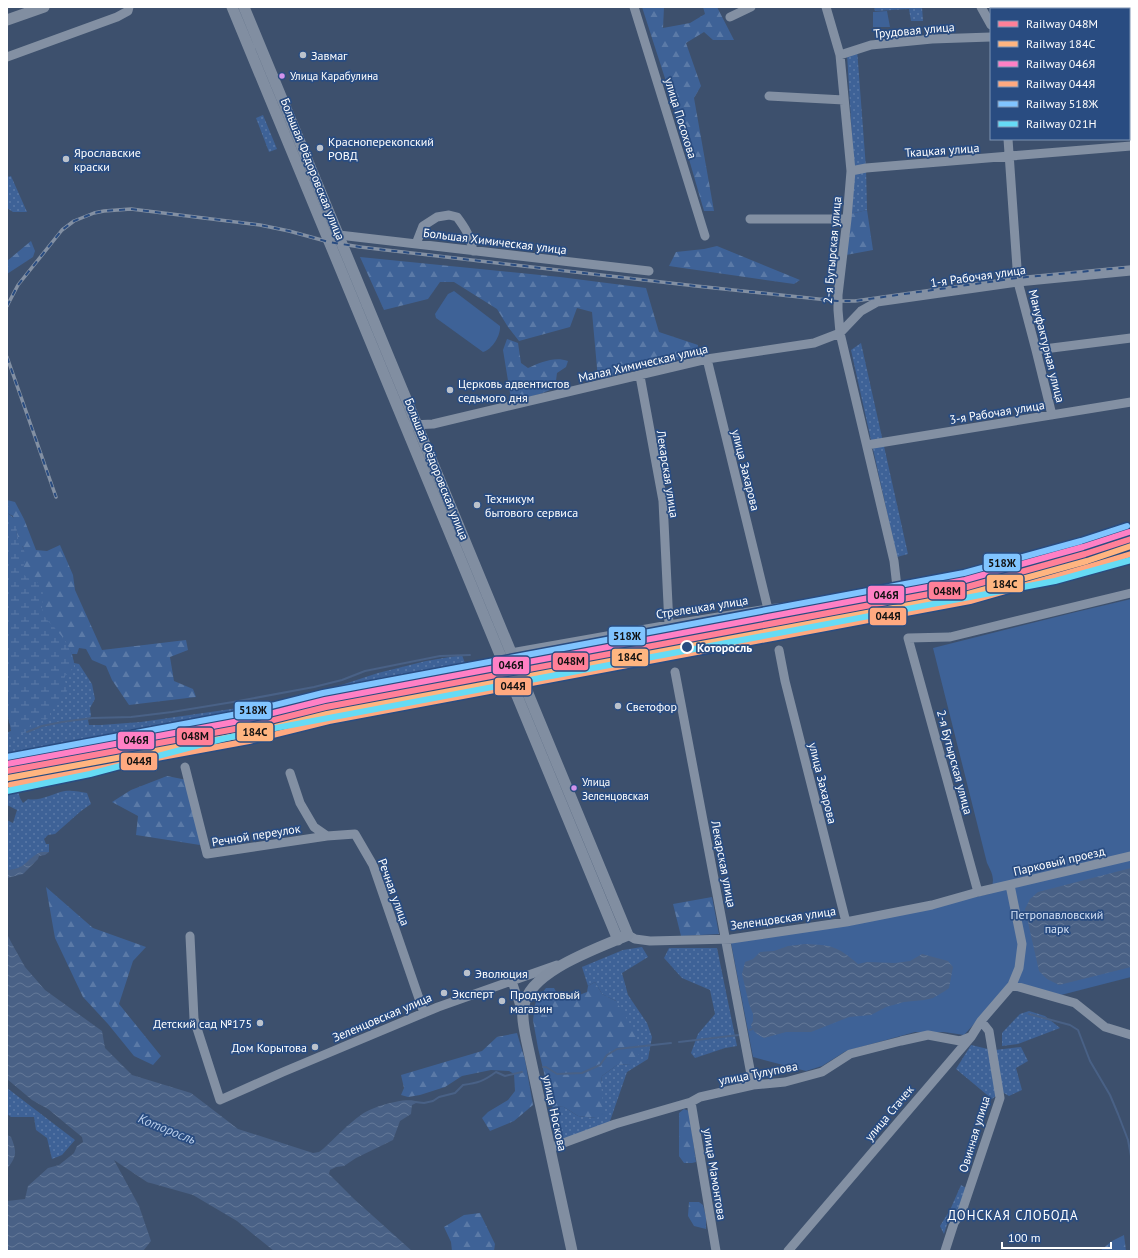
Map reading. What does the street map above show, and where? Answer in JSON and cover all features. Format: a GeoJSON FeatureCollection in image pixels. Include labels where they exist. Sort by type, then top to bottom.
{"type":"FeatureCollection","features":[{"type":"Feature","properties":{"kind":"main road"},"geometry":{"type":"LineString","coordinates":[[7,20],[44,7]]}},
{"type":"Feature","properties":{"kind":"main road","name":"Большая Фёдоровская улица"},"geometry":{"type":"LineString","coordinates":[[232,7],[618,940]]}},
{"type":"Feature","properties":{"kind":"main road","name":"Большая Фёдоровская улица"},"geometry":{"type":"LineString","coordinates":[[244,7],[628,935]]}},
{"type":"Feature","properties":{"kind":"main road","name":"Зеленцовская улица"},"geometry":{"type":"LineString","coordinates":[[523,1015],[527,995],[535,978],[628,935]]}},
{"type":"Feature","properties":{"kind":"main road","name":"улица Носкова"},"geometry":{"type":"LineString","coordinates":[[523,1015],[526,1038],[572,1251]]}},
{"type":"Feature","properties":{"kind":"street"},"geometry":{"type":"LineString","coordinates":[[7,57],[117,18],[128,11],[129,7]]}},
{"type":"Feature","properties":{"kind":"street","name":"улица Посохова"},"geometry":{"type":"LineString","coordinates":[[634,7],[705,236]]}},
{"type":"Feature","properties":{"kind":"street"},"geometry":{"type":"LineString","coordinates":[[730,17],[751,7]]}},
{"type":"Feature","properties":{"kind":"street","name":"2-я Бутырская улица"},"geometry":{"type":"LineString","coordinates":[[826,7],[840,55],[851,171],[837,301],[840,333],[894,561],[897,587]]}},
{"type":"Feature","properties":{"kind":"street"},"geometry":{"type":"LineString","coordinates":[[981,7],[990,23]]}},
{"type":"Feature","properties":{"kind":"street","name":"Трудовая улица"},"geometry":{"type":"LineString","coordinates":[[840,55],[872,45],[990,37]]}},
{"type":"Feature","properties":{"kind":"street"},"geometry":{"type":"LineString","coordinates":[[769,96],[844,100]]}},
{"type":"Feature","properties":{"kind":"street","name":"Мануфактурная улица"},"geometry":{"type":"LineString","coordinates":[[1008,140],[1018,282],[1052,415]]}},
{"type":"Feature","properties":{"kind":"street","name":"Ткацкая улица"},"geometry":{"type":"LineString","coordinates":[[851,171],[866,168],[1131,146]]}},
{"type":"Feature","properties":{"kind":"street"},"geometry":{"type":"LineString","coordinates":[[416,244],[423,226],[437,217],[449,215],[457,217],[466,228],[470,237],[473,251]]}},
{"type":"Feature","properties":{"kind":"street"},"geometry":{"type":"LineString","coordinates":[[750,219],[847,219]]}},
{"type":"Feature","properties":{"kind":"street","name":"Большая Химическая улица"},"geometry":{"type":"LineString","coordinates":[[339,236],[649,271]]}},
{"type":"Feature","properties":{"kind":"street","name":"1-я Рабочая улица"},"geometry":{"type":"LineString","coordinates":[[840,333],[861,311],[877,302],[1018,282],[1131,271]]}},
{"type":"Feature","properties":{"kind":"street","name":"Малая Химическая улица"},"geometry":{"type":"LineString","coordinates":[[405,426],[433,424],[707,359],[814,343],[840,333]]}},
{"type":"Feature","properties":{"kind":"street"},"geometry":{"type":"LineString","coordinates":[[1036,350],[1131,338]]}},
{"type":"Feature","properties":{"kind":"street","name":"улица Захарова"},"geometry":{"type":"LineString","coordinates":[[707,359],[768,609]]}},
{"type":"Feature","properties":{"kind":"street","name":"Лекарская улица"},"geometry":{"type":"LineString","coordinates":[[640,376],[663,501],[669,625]]}},
{"type":"Feature","properties":{"kind":"street","name":"3-я Рабочая улица"},"geometry":{"type":"LineString","coordinates":[[867,445],[1131,402]]}},
{"type":"Feature","properties":{"kind":"street","name":"Стрелецкая улица"},"geometry":{"type":"LineString","coordinates":[[511,653],[669,625],[882,593],[897,587]]}},
{"type":"Feature","properties":{"kind":"street","name":"2-я Бутырская улица"},"geometry":{"type":"LineString","coordinates":[[978,892],[908,638],[950,637],[1131,593]]}},
{"type":"Feature","properties":{"kind":"street","name":"улица Захарова"},"geometry":{"type":"LineString","coordinates":[[779,650],[785,681],[846,922]]}},
{"type":"Feature","properties":{"kind":"street","name":"Лекарская улица"},"geometry":{"type":"LineString","coordinates":[[675,672],[753,1085]]}},
{"type":"Feature","properties":{"kind":"street","name":"Речной переулок"},"geometry":{"type":"LineString","coordinates":[[185,766],[207,854],[327,836]]}},
{"type":"Feature","properties":{"kind":"street"},"geometry":{"type":"LineString","coordinates":[[290,773],[300,803],[314,827],[327,836]]}},
{"type":"Feature","properties":{"kind":"street","name":"Речная улица"},"geometry":{"type":"LineString","coordinates":[[327,836],[355,834],[373,865],[424,1013]]}},
{"type":"Feature","properties":{"kind":"street","name":"Парковый проезд"},"geometry":{"type":"LineString","coordinates":[[992,889],[1131,856]]}},
{"type":"Feature","properties":{"kind":"street","name":"улица Стачек"},"geometry":{"type":"LineString","coordinates":[[788,1251],[971,1037],[981,1021],[1010,988],[1019,968],[1022,944],[1010,885]]}},
{"type":"Feature","properties":{"kind":"street","name":"Зеленцовская улица"},"geometry":{"type":"LineString","coordinates":[[628,935],[635,939],[650,941],[726,938],[846,922],[932,905],[992,889]]}},
{"type":"Feature","properties":{"kind":"street","name":"Зеленцовская улица"},"geometry":{"type":"LineString","coordinates":[[190,936],[194,1019],[220,1100],[283,1072],[452,1002],[512,981],[535,978]]}},
{"type":"Feature","properties":{"kind":"street","name":"улица Носкова"},"geometry":{"type":"LineString","coordinates":[[512,981],[522,1008],[523,1015]]}},
{"type":"Feature","properties":{"kind":"street"},"geometry":{"type":"LineString","coordinates":[[1010,988],[1075,1003],[1105,1027],[1131,1035]]}},
{"type":"Feature","properties":{"kind":"street","name":"Овинная улица"},"geometry":{"type":"LineString","coordinates":[[945,1251],[954,1223],[962,1211],[1000,1098],[989,1031],[981,1021]]}},
{"type":"Feature","properties":{"kind":"street","name":"улица Тулупова"},"geometry":{"type":"LineString","coordinates":[[550,1148],[615,1124],[691,1102],[700,1097],[753,1085],[785,1082],[822,1072],[850,1054],[928,1035],[960,1041],[971,1037]]}},
{"type":"Feature","properties":{"kind":"street","name":"улица Мамонтова"},"geometry":{"type":"LineString","coordinates":[[691,1102],[716,1251]]}},
{"type":"Feature","properties":{"kind":"green space"},"geometry":{"type":"Polygon","coordinates":[[[642,7],[664,7],[663,28],[690,23],[705,14],[703,7],[717,7],[734,40],[713,40],[704,32],[686,43],[701,86],[694,98],[714,211],[704,211],[671,97],[642,7]]]}},
{"type":"Feature","properties":{"kind":"green space"},"geometry":{"type":"Polygon","coordinates":[[[874,7],[922,7],[923,21],[911,21],[909,9],[875,11],[874,7]]]}},
{"type":"Feature","properties":{"kind":"green space"},"geometry":{"type":"Polygon","coordinates":[[[887,11],[890,27],[873,27],[873,12],[887,11]]]}},
{"type":"Feature","properties":{"kind":"green space"},"geometry":{"type":"Polygon","coordinates":[[[857,49],[866,168],[867,210],[850,214],[854,170],[847,54],[857,49]]]}},
{"type":"Feature","properties":{"kind":"green space"},"geometry":{"type":"Polygon","coordinates":[[[263,115],[277,149],[269,152],[256,118],[263,115]]]}},
{"type":"Feature","properties":{"kind":"green space"},"geometry":{"type":"Polygon","coordinates":[[[11,176],[27,212],[13,212],[7,208],[7,177],[11,176]]]}},
{"type":"Feature","properties":{"kind":"green space"},"geometry":{"type":"Polygon","coordinates":[[[867,210],[873,250],[846,255],[850,214],[867,210]]]}},
{"type":"Feature","properties":{"kind":"green space"},"geometry":{"type":"Polygon","coordinates":[[[31,241],[35,251],[33,257],[7,274],[7,261],[31,241]]]}},
{"type":"Feature","properties":{"kind":"green space"},"geometry":{"type":"Polygon","coordinates":[[[717,246],[800,280],[794,284],[669,266],[676,252],[717,246]]]}},
{"type":"Feature","properties":{"kind":"green space"},"geometry":{"type":"Polygon","coordinates":[[[360,257],[560,277],[646,288],[659,332],[698,345],[697,355],[598,379],[592,312],[577,308],[570,327],[519,341],[497,309],[454,282],[440,282],[428,299],[384,310],[360,257]]]}},
{"type":"Feature","properties":{"kind":"green space"},"geometry":{"type":"Polygon","coordinates":[[[454,291],[500,326],[499,334],[495,342],[486,351],[483,352],[436,318],[435,314],[448,294],[454,291]]]}},
{"type":"Feature","properties":{"kind":"green space"},"geometry":{"type":"Polygon","coordinates":[[[507,339],[518,343],[521,363],[528,368],[553,359],[568,361],[566,367],[557,373],[555,388],[540,394],[512,401],[503,350],[507,339]]]}},
{"type":"Feature","properties":{"kind":"green space"},"geometry":{"type":"Polygon","coordinates":[[[861,343],[908,554],[897,557],[851,350],[861,343]]]}},
{"type":"Feature","properties":{"kind":"green space"},"geometry":{"type":"Polygon","coordinates":[[[7,500],[15,502],[24,519],[36,550],[47,551],[60,545],[73,575],[75,590],[102,650],[186,640],[188,650],[170,657],[174,681],[193,689],[196,697],[129,705],[112,680],[106,666],[92,660],[86,649],[79,648],[77,654],[72,654],[65,640],[47,620],[43,613],[43,594],[37,582],[24,575],[25,554],[23,547],[19,543],[13,516],[7,513],[7,500]]]}},
{"type":"Feature","properties":{"kind":"green space"},"geometry":{"type":"Polygon","coordinates":[[[7,513],[72,654],[74,663],[79,664],[92,684],[95,699],[90,708],[91,716],[88,720],[89,725],[141,722],[252,706],[329,689],[378,673],[426,661],[462,655],[470,677],[187,729],[136,742],[7,767],[7,733],[11,731],[8,714],[7,716],[7,513]]]}},
{"type":"Feature","properties":{"kind":"green space"},"geometry":{"type":"Polygon","coordinates":[[[7,513],[15,519],[18,541],[25,553],[23,573],[26,577],[38,583],[42,588],[43,613],[46,619],[68,646],[74,661],[74,667],[65,677],[68,688],[65,696],[50,712],[50,717],[45,720],[34,720],[27,732],[7,737],[7,733],[11,731],[11,724],[9,723],[8,714],[7,716],[7,513]]]}},
{"type":"Feature","properties":{"kind":"green space","name":"Петропавловский парк"},"geometry":{"type":"Polygon","coordinates":[[[1131,599],[1131,977],[1061,995],[1005,990],[964,1035],[944,1032],[915,1032],[846,1051],[822,1066],[806,1071],[753,1057],[731,943],[872,919],[989,894],[993,878],[987,863],[933,648],[1131,599]]]}},
{"type":"Feature","properties":{"kind":"green space"},"geometry":{"type":"Polygon","coordinates":[[[167,776],[192,781],[200,845],[136,835],[138,816],[112,802],[131,790],[167,776]]]}},
{"type":"Feature","properties":{"kind":"green space"},"geometry":{"type":"Polygon","coordinates":[[[17,787],[23,803],[28,799],[32,800],[70,791],[87,793],[91,804],[55,834],[48,835],[44,839],[46,844],[49,844],[49,852],[44,852],[37,855],[20,868],[15,870],[7,870],[7,820],[13,823],[17,810],[7,805],[7,788],[17,787]]]}},
{"type":"Feature","properties":{"kind":"green space"},"geometry":{"type":"Polygon","coordinates":[[[46,887],[93,928],[146,947],[133,961],[119,1004],[161,1056],[153,1065],[134,1056],[108,1024],[83,997],[55,938],[46,887]]]}},
{"type":"Feature","properties":{"kind":"green space"},"geometry":{"type":"Polygon","coordinates":[[[712,897],[719,934],[681,936],[673,904],[712,897]]]}},
{"type":"Feature","properties":{"kind":"green space"},"geometry":{"type":"Polygon","coordinates":[[[642,947],[648,957],[622,973],[628,995],[647,1023],[652,1037],[648,1059],[627,1072],[609,1124],[563,1139],[559,1136],[552,1106],[564,1107],[578,1116],[596,1118],[602,1076],[617,1065],[631,1064],[616,1001],[602,994],[595,982],[588,986],[582,967],[623,950],[642,947]]]}},
{"type":"Feature","properties":{"kind":"green space"},"geometry":{"type":"Polygon","coordinates":[[[669,948],[717,948],[737,1046],[725,1048],[695,1058],[691,1053],[698,1034],[715,1014],[710,990],[682,978],[664,958],[669,948]]]}},
{"type":"Feature","properties":{"kind":"green space"},"geometry":{"type":"Polygon","coordinates":[[[595,982],[602,994],[616,1001],[636,1034],[640,1053],[631,1064],[617,1065],[602,1076],[601,1083],[604,1115],[596,1118],[578,1116],[564,1107],[552,1106],[533,1020],[537,999],[546,988],[554,988],[559,997],[569,999],[587,992],[588,986],[595,982]]]}},
{"type":"Feature","properties":{"kind":"green space"},"geometry":{"type":"Polygon","coordinates":[[[1029,1011],[1045,1016],[1060,1028],[1018,1044],[1002,1046],[1002,1033],[1020,1014],[1029,1011]]]}},
{"type":"Feature","properties":{"kind":"green space"},"geometry":{"type":"Polygon","coordinates":[[[517,1033],[525,1060],[533,1105],[514,1121],[490,1131],[482,1118],[488,1112],[508,1100],[515,1091],[514,1074],[509,1071],[491,1070],[462,1076],[445,1087],[420,1095],[408,1097],[401,1095],[404,1088],[401,1075],[482,1051],[497,1037],[517,1033]]]}},
{"type":"Feature","properties":{"kind":"green space"},"geometry":{"type":"Polygon","coordinates":[[[971,1045],[988,1049],[996,1096],[992,1099],[956,1069],[971,1045]]]}},
{"type":"Feature","properties":{"kind":"green space"},"geometry":{"type":"Polygon","coordinates":[[[1021,1047],[1028,1061],[1016,1068],[1022,1090],[1009,1096],[1002,1092],[995,1050],[1021,1047]]]}},
{"type":"Feature","properties":{"kind":"green space"},"geometry":{"type":"Polygon","coordinates":[[[7,1088],[75,1140],[62,1155],[52,1159],[47,1138],[36,1130],[34,1117],[11,1117],[7,1114],[7,1088]]]}},
{"type":"Feature","properties":{"kind":"green space"},"geometry":{"type":"Polygon","coordinates":[[[684,1109],[689,1111],[696,1162],[692,1163],[684,1163],[679,1156],[679,1113],[684,1109]]]}},
{"type":"Feature","properties":{"kind":"green space"},"geometry":{"type":"Polygon","coordinates":[[[961,1185],[966,1188],[959,1211],[949,1218],[944,1234],[940,1226],[950,1210],[961,1185]]]}},
{"type":"Feature","properties":{"kind":"green space"},"geometry":{"type":"Polygon","coordinates":[[[689,1202],[699,1202],[703,1205],[706,1217],[706,1229],[694,1226],[688,1216],[689,1202]]]}},
{"type":"Feature","properties":{"kind":"green space"},"geometry":{"type":"Polygon","coordinates":[[[480,1213],[495,1244],[494,1251],[452,1251],[451,1242],[444,1227],[464,1215],[480,1213]]]}},
{"type":"Feature","properties":{"kind":"green space"},"geometry":{"type":"Polygon","coordinates":[[[1124,1235],[1126,1251],[1100,1251],[1112,1241],[1124,1235]]]}},
{"type":"Feature","properties":{"kind":"water"},"geometry":{"type":"Polygon","coordinates":[[[41,852],[49,852],[45,855],[39,856],[38,859],[23,874],[7,878],[7,870],[22,866],[41,852]]]}},
{"type":"Feature","properties":{"kind":"water"},"geometry":{"type":"Polygon","coordinates":[[[1131,868],[1131,967],[1059,985],[1047,979],[1039,971],[1025,909],[1030,899],[1038,892],[1131,868]]]}},
{"type":"Feature","properties":{"kind":"water"},"geometry":{"type":"Polygon","coordinates":[[[7,934],[25,967],[45,990],[102,1031],[105,1048],[132,1075],[191,1093],[238,1129],[313,1153],[319,1152],[323,1149],[356,1118],[366,1112],[398,1101],[406,1100],[418,1102],[412,1105],[411,1114],[400,1121],[393,1140],[356,1158],[344,1166],[336,1167],[330,1170],[329,1174],[354,1199],[412,1251],[274,1251],[237,1221],[193,1195],[147,1182],[114,1160],[139,1206],[151,1241],[143,1251],[7,1251],[7,1201],[25,1199],[28,1186],[48,1168],[59,1165],[74,1153],[77,1146],[83,1142],[82,1137],[48,1109],[32,1100],[7,1079],[7,934]]]}},
{"type":"Feature","properties":{"kind":"water"},"geometry":{"type":"Polygon","coordinates":[[[805,944],[822,945],[834,948],[845,953],[858,964],[867,962],[895,963],[910,961],[922,954],[948,961],[953,967],[949,988],[933,998],[904,1002],[886,1007],[871,1015],[849,1017],[811,1032],[786,1032],[764,1038],[753,1030],[751,1025],[753,1021],[753,1014],[749,1004],[742,974],[745,962],[753,959],[760,952],[774,951],[788,946],[805,944]]]}},
{"type":"Feature","properties":{"kind":"water"},"geometry":{"type":"Polygon","coordinates":[[[7,1135],[11,1137],[15,1154],[13,1161],[7,1169],[7,1135]]]}},
{"type":"Feature","properties":{"kind":"waterway"},"geometry":{"type":"LineString","coordinates":[[27,732],[42,726],[62,722],[92,718],[131,717],[233,702],[314,687],[342,680],[365,671],[440,656],[470,655]]}},
{"type":"Feature","properties":{"kind":"waterway"},"geometry":{"type":"LineString","coordinates":[[1029,1014],[1070,1025],[1078,1030],[1090,1061],[1110,1095],[1118,1114],[1128,1140],[1131,1156]]}},
{"type":"Feature","properties":{"kind":"waterway"},"geometry":{"type":"LineString","coordinates":[[679,1042],[739,1035]]}},
{"type":"Feature","properties":{"kind":"waterway"},"geometry":{"type":"LineString","coordinates":[[543,1067],[546,1067],[557,1074],[582,1073],[600,1065],[607,1055],[617,1049],[671,1043]]}},
{"type":"Feature","properties":{"kind":"waterway"},"geometry":{"type":"LineString","coordinates":[[415,1102],[424,1103],[433,1101],[439,1097],[455,1093],[463,1085],[481,1081],[496,1072],[505,1076],[522,1072]]}},
{"type":"Feature","properties":{"kind":"railway"},"geometry":{"type":"LineString","coordinates":[[7,306],[18,285],[62,230],[74,221],[94,213],[131,209],[260,225],[329,242],[360,247],[837,301],[855,301],[1017,278],[1131,267]]}},
{"type":"Feature","properties":{"kind":"railway"},"geometry":{"type":"LineString","coordinates":[[7,357],[56,497]]}},
{"type":"Feature","properties":{"kind":"railway"},"geometry":{"type":"LineString","coordinates":[[177,734],[326,707]]}},
{"type":"Feature","properties":{"kind":"rail line","name":"518Ж"},"geometry":{"type":"LineString","coordinates":[[7,757],[243,713],[323,693],[964,573],[1081,541],[1127,526]]}},
{"type":"Feature","properties":{"kind":"rail line","name":"046Я"},"geometry":{"type":"LineString","coordinates":[[7,764],[245,720],[325,700],[965,580],[1083,547],[1129,532]]}},
{"type":"Feature","properties":{"kind":"rail line","name":"048М"},"geometry":{"type":"LineString","coordinates":[[7,771],[246,727],[326,707],[967,587],[1085,554],[1131,539]]}},
{"type":"Feature","properties":{"kind":"rail line","name":"184С"},"geometry":{"type":"LineString","coordinates":[[8,778],[247,734],[327,714],[968,594],[1087,561],[1131,546]]}},
{"type":"Feature","properties":{"kind":"rail line","name":"044Я"},"geometry":{"type":"LineString","coordinates":[[10,785],[249,741],[329,721],[970,601],[1131,554]]}},
{"type":"Feature","properties":{"kind":"rail line","name":"021Н"},"geometry":{"type":"LineString","coordinates":[[7,791],[90,774],[254,732],[1055,581],[1131,560]]}},
{"type":"Feature","properties":{"kind":"place","name":"Завмаг"},"geometry":{"type":"Point","coordinates":[303,55]}},
{"type":"Feature","properties":{"kind":"place","name":"Улица Карабулина"},"geometry":{"type":"Point","coordinates":[282,76]}},
{"type":"Feature","properties":{"kind":"place","name":"Красноперекопский РОВД"},"geometry":{"type":"Point","coordinates":[320,148]}},
{"type":"Feature","properties":{"kind":"place","name":"Ярославские краски"},"geometry":{"type":"Point","coordinates":[66,159]}},
{"type":"Feature","properties":{"kind":"place","name":"Церковь адвентистов седьмого дня"},"geometry":{"type":"Point","coordinates":[450,390]}},
{"type":"Feature","properties":{"kind":"place","name":"Техникум бытового сервиса"},"geometry":{"type":"Point","coordinates":[477,505]}},
{"type":"Feature","properties":{"kind":"place","name":"Которосль"},"geometry":{"type":"Point","coordinates":[687,647]}},
{"type":"Feature","properties":{"kind":"place","name":"Светофор"},"geometry":{"type":"Point","coordinates":[618,706]}},
{"type":"Feature","properties":{"kind":"place","name":"Улица Зеленцовская"},"geometry":{"type":"Point","coordinates":[574,788]}},
{"type":"Feature","properties":{"kind":"place","name":"Эволюция"},"geometry":{"type":"Point","coordinates":[467,973]}},
{"type":"Feature","properties":{"kind":"place","name":"Эксперт"},"geometry":{"type":"Point","coordinates":[444,993]}},
{"type":"Feature","properties":{"kind":"place","name":"Продуктовый магазин"},"geometry":{"type":"Point","coordinates":[502,1001]}},
{"type":"Feature","properties":{"kind":"place","name":"Детский сад №175"},"geometry":{"type":"Point","coordinates":[260,1023]}},
{"type":"Feature","properties":{"kind":"place","name":"Дом Корытова"},"geometry":{"type":"Point","coordinates":[315,1047]}},
{"type":"Feature","properties":{"kind":"district","name":"ДОНСКАЯ СЛОБОДА"},"geometry":{"type":"Point","coordinates":[1013,1215]}}]}
